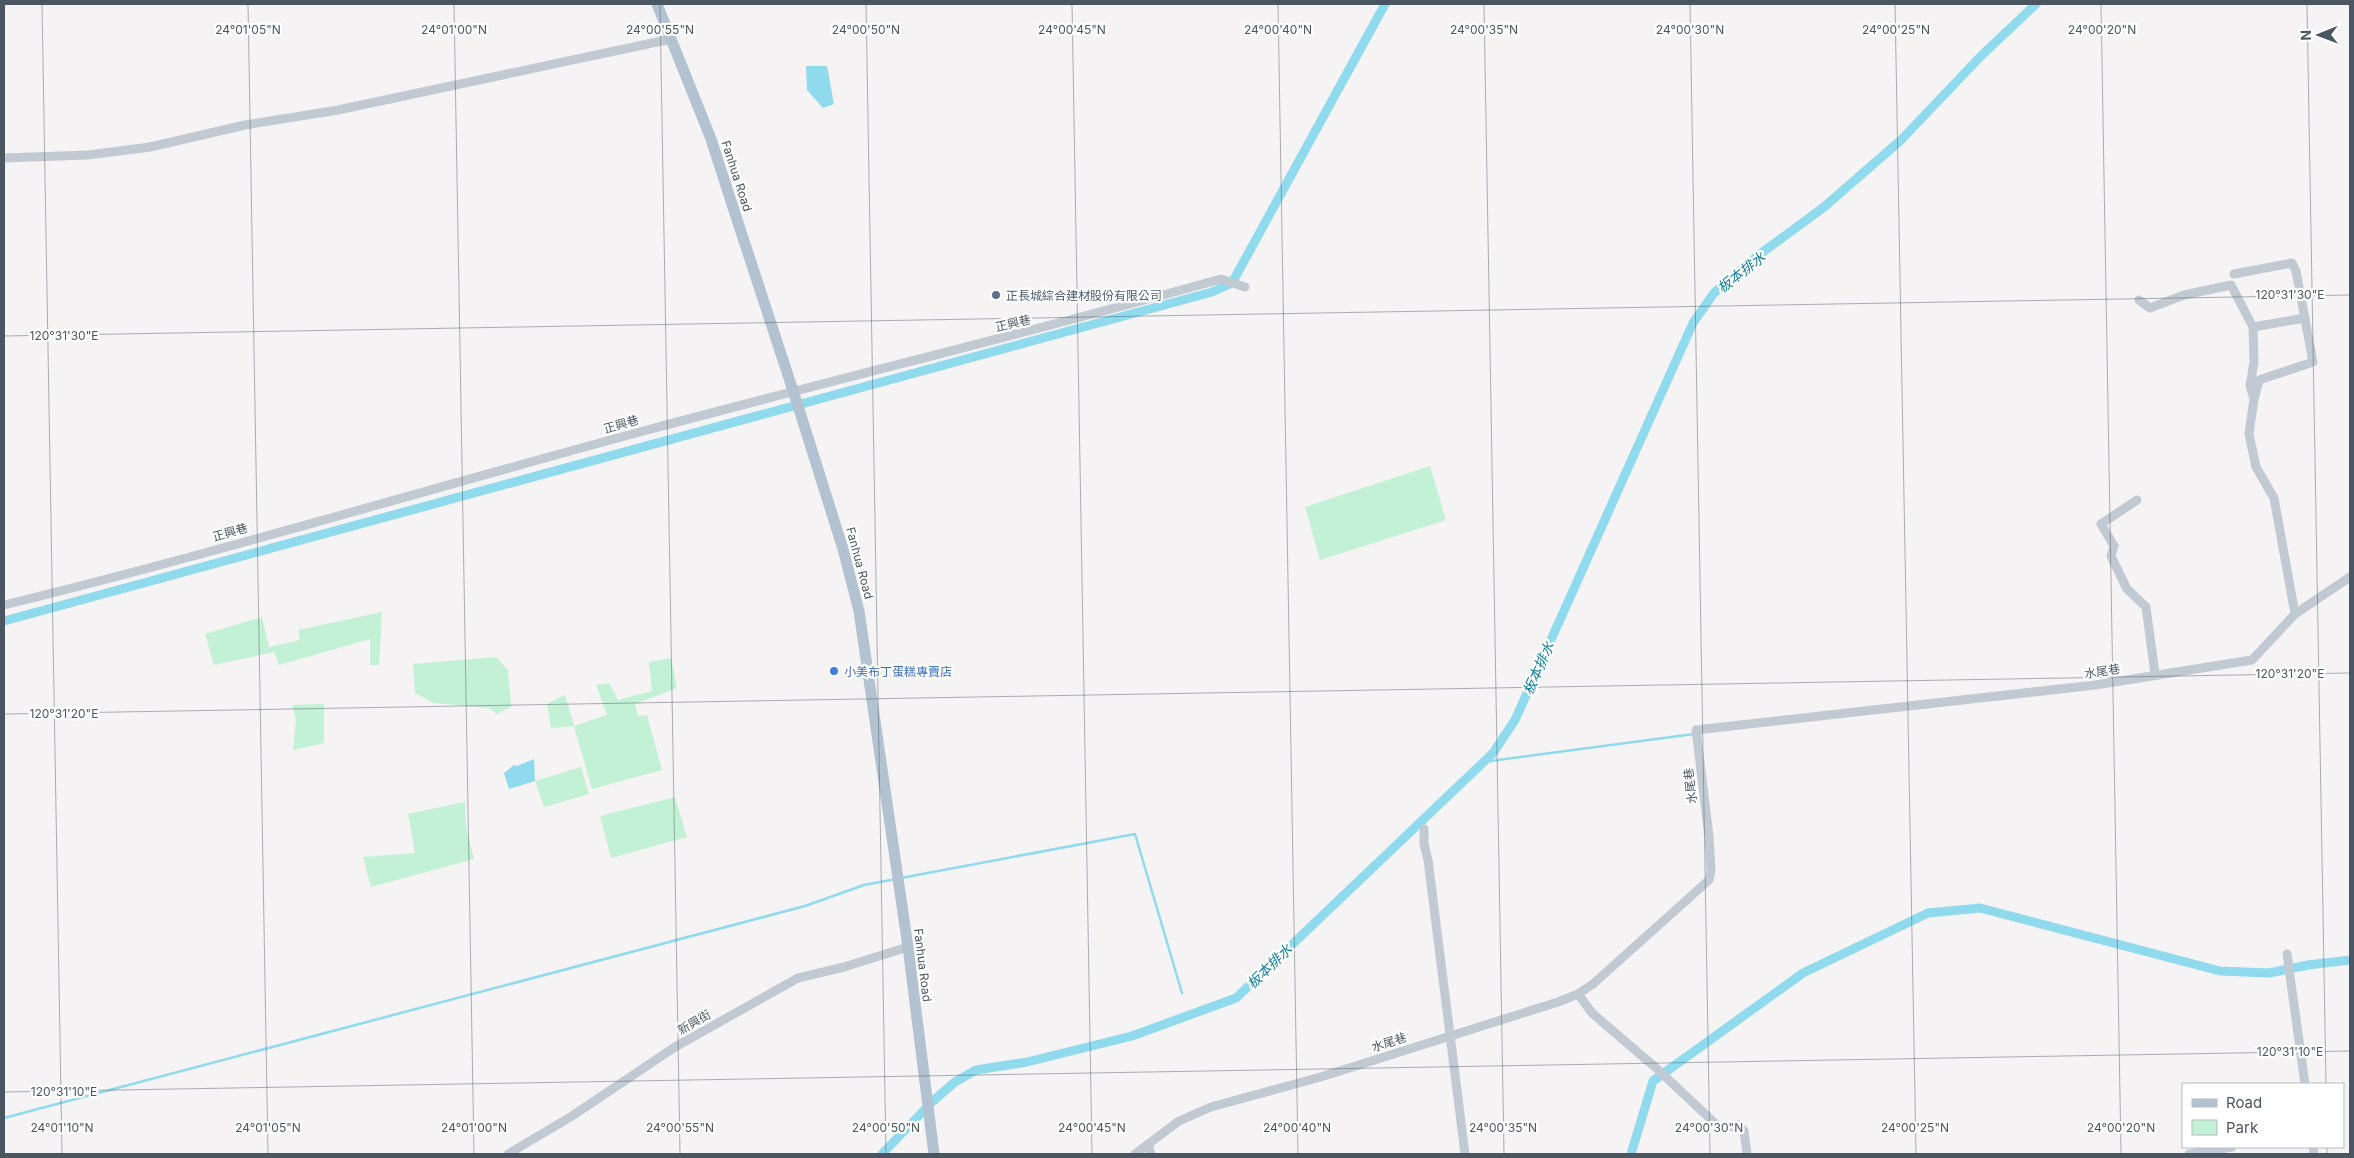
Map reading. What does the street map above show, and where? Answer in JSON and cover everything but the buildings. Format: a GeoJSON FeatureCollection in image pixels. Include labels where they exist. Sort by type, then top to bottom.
{"type":"FeatureCollection","features":[{"type":"Feature","properties":{"kind":"main road","name":"Fanhua Road"},"geometry":{"type":"LineString","coordinates":[[657,4],[710,139],[842,550],[859,611],[908,947],[934,1154]]}},
{"type":"Feature","properties":{"kind":"street"},"geometry":{"type":"LineString","coordinates":[[4,158],[88,155],[150,147],[246,125],[338,110],[671,39]]}},
{"type":"Feature","properties":{"kind":"street"},"geometry":{"type":"LineString","coordinates":[[2234,274],[2292,263],[2296,271],[2313,362],[2259,380],[2249,434],[2256,467],[2274,498],[2295,614]]}},
{"type":"Feature","properties":{"kind":"street","name":"正興巷"},"geometry":{"type":"LineString","coordinates":[[4,605],[109,580],[382,502],[792,392],[1047,327],[1221,279],[1245,286]]}},
{"type":"Feature","properties":{"kind":"street"},"geometry":{"type":"LineString","coordinates":[[2139,300],[2150,308],[2184,294],[2231,285],[2253,327],[2254,362],[2250,386],[2254,399]]}},
{"type":"Feature","properties":{"kind":"street"},"geometry":{"type":"LineString","coordinates":[[2253,327],[2305,318]]}},
{"type":"Feature","properties":{"kind":"street"},"geometry":{"type":"LineString","coordinates":[[2137,500],[2101,524],[2114,546],[2111,556],[2127,589],[2146,608],[2155,674]]}},
{"type":"Feature","properties":{"kind":"street","name":"水尾巷"},"geometry":{"type":"LineString","coordinates":[[1135,1154],[1179,1122],[1211,1107],[1324,1076],[1578,994],[1593,984],[1709,880],[1711,871],[1710,854],[1696,730],[2086,686],[2252,660],[2295,614],[2350,577]]}},
{"type":"Feature","properties":{"kind":"street"},"geometry":{"type":"LineString","coordinates":[[1424,829],[1424,844],[1464,1154]]}},
{"type":"Feature","properties":{"kind":"street","name":"新興街"},"geometry":{"type":"LineString","coordinates":[[508,1154],[572,1116],[675,1047],[798,978],[844,967],[908,947]]}},
{"type":"Feature","properties":{"kind":"street"},"geometry":{"type":"LineString","coordinates":[[2287,954],[2305,1083]]}},
{"type":"Feature","properties":{"kind":"street"},"geometry":{"type":"LineString","coordinates":[[1578,994],[1592,1013],[1655,1067],[1720,1128],[1739,1125],[1744,1131],[1747,1154]]}},
{"type":"Feature","properties":{"kind":"street"},"geometry":{"type":"LineString","coordinates":[[1148,1144],[1151,1154]]}},
{"type":"Feature","properties":{"kind":"street"},"geometry":{"type":"LineString","coordinates":[[2189,1154],[2226,1148]]}},
{"type":"Feature","properties":{"kind":"green space"},"geometry":{"type":"Polygon","coordinates":[[[1430,466],[1446,520],[1320,560],[1305,507],[1430,466]]]}},
{"type":"Feature","properties":{"kind":"green space"},"geometry":{"type":"Polygon","coordinates":[[[382,612],[379,665],[370,665],[370,639],[279,665],[274,652],[214,665],[205,634],[262,617],[269,647],[300,640],[298,630],[382,612]]]}},
{"type":"Feature","properties":{"kind":"green space"},"geometry":{"type":"Polygon","coordinates":[[[496,657],[508,670],[511,707],[497,714],[489,708],[433,703],[415,693],[413,664],[496,657]]]}},
{"type":"Feature","properties":{"kind":"green space"},"geometry":{"type":"Polygon","coordinates":[[[671,658],[677,688],[635,704],[638,716],[647,715],[662,770],[592,789],[574,726],[607,715],[596,685],[609,683],[618,700],[652,691],[649,662],[671,658]]]}},
{"type":"Feature","properties":{"kind":"green space"},"geometry":{"type":"Polygon","coordinates":[[[565,695],[574,726],[551,728],[547,704],[565,695]]]}},
{"type":"Feature","properties":{"kind":"green space"},"geometry":{"type":"Polygon","coordinates":[[[324,704],[324,743],[293,750],[296,719],[292,705],[324,704]]]}},
{"type":"Feature","properties":{"kind":"green space"},"geometry":{"type":"Polygon","coordinates":[[[581,767],[589,794],[544,807],[535,781],[581,767]]]}},
{"type":"Feature","properties":{"kind":"green space"},"geometry":{"type":"Polygon","coordinates":[[[675,797],[687,837],[611,858],[600,816],[675,797]]]}},
{"type":"Feature","properties":{"kind":"green space"},"geometry":{"type":"Polygon","coordinates":[[[465,802],[466,827],[474,859],[371,887],[363,857],[415,853],[408,814],[465,802]]]}},
{"type":"Feature","properties":{"kind":"water"},"geometry":{"type":"Polygon","coordinates":[[[806,66],[827,66],[834,104],[823,108],[807,90],[806,66]]]}},
{"type":"Feature","properties":{"kind":"water"},"geometry":{"type":"Polygon","coordinates":[[[534,759],[535,781],[509,789],[504,773],[514,765],[517,766],[534,759]]]}},
{"type":"Feature","properties":{"kind":"waterway"},"geometry":{"type":"LineString","coordinates":[[4,621],[1212,292],[1232,283],[1385,4]]}},
{"type":"Feature","properties":{"kind":"waterway","name":"板本排水"},"geometry":{"type":"LineString","coordinates":[[882,1154],[933,1101],[955,1082],[976,1070],[1027,1062],[1132,1036],[1236,998],[1493,753],[1515,720],[1693,323],[1714,293],[1756,257],[1824,207],[1901,140],[1981,56],[2036,4]]}},
{"type":"Feature","properties":{"kind":"waterway"},"geometry":{"type":"LineString","coordinates":[[1483,762],[1694,734]]}},
{"type":"Feature","properties":{"kind":"waterway"},"geometry":{"type":"LineString","coordinates":[[901,878],[1135,834],[1182,993]]}},
{"type":"Feature","properties":{"kind":"waterway"},"geometry":{"type":"LineString","coordinates":[[4,1118],[805,906],[864,885],[896,879]]}},
{"type":"Feature","properties":{"kind":"waterway"},"geometry":{"type":"LineString","coordinates":[[1631,1154],[1653,1081],[1803,973],[1928,913],[1980,908],[2220,971],[2269,973],[2308,965],[2350,960]]}},
{"type":"Feature","properties":{"kind":"place","name":"正長城綜合建材股份有限公司"},"geometry":{"type":"Point","coordinates":[996,295]}},
{"type":"Feature","properties":{"kind":"place","name":"小美布丁蛋糕專賣店"},"geometry":{"type":"Point","coordinates":[834,671]}}]}
